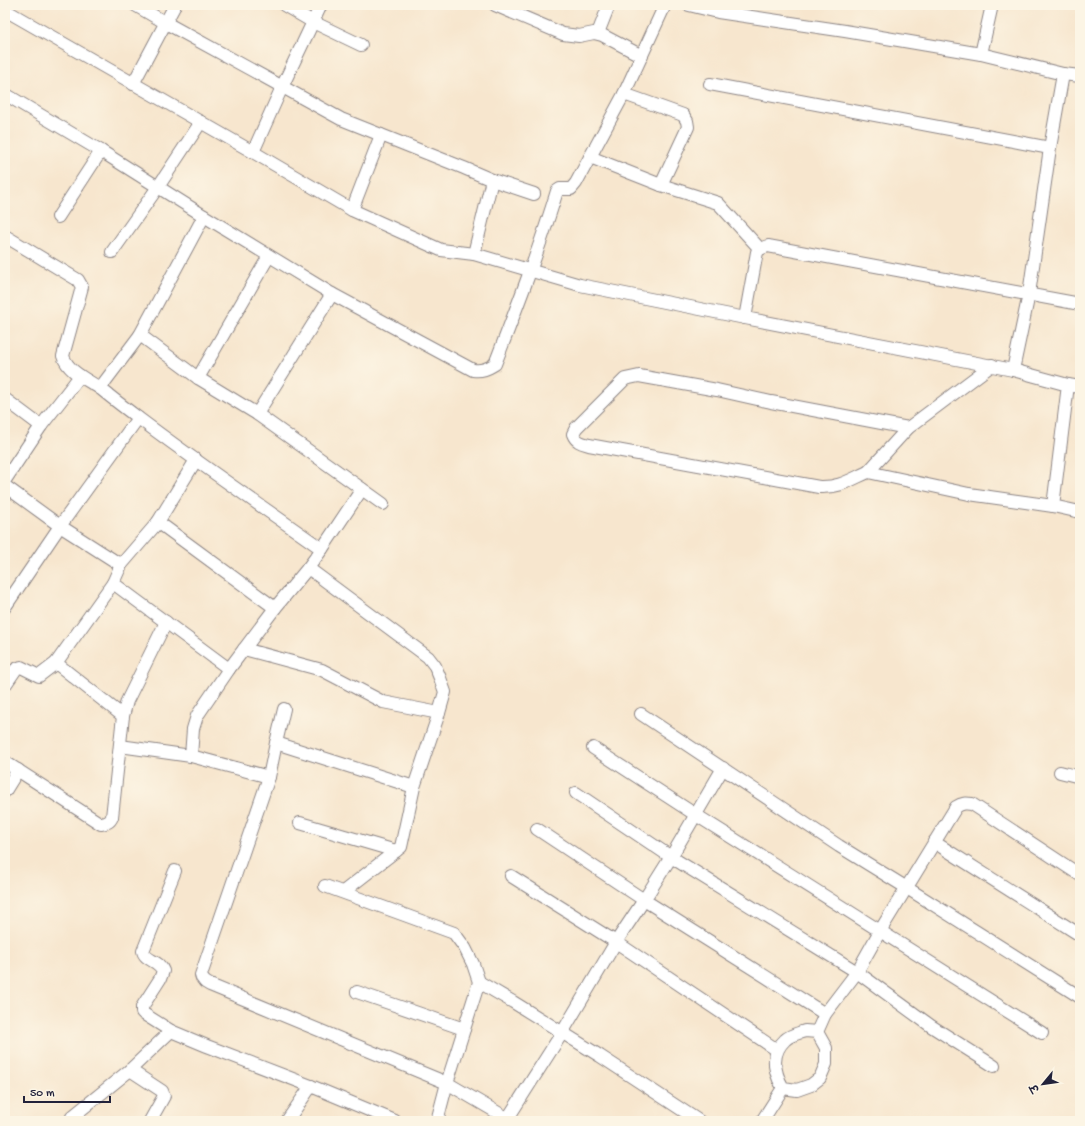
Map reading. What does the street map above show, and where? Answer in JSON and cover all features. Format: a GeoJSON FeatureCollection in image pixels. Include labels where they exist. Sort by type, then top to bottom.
{"type":"FeatureCollection","features":[{"type":"Feature","properties":{"kind":"street"},"geometry":{"type":"LineString","coordinates":[[135,5],[341,119],[492,180],[534,194]]}},
{"type":"Feature","properties":{"kind":"street"},"geometry":{"type":"LineString","coordinates":[[133,84],[175,5]]}},
{"type":"Feature","properties":{"kind":"street"},"geometry":{"type":"LineString","coordinates":[[284,5],[313,22],[361,45]]}},
{"type":"Feature","properties":{"kind":"street"},"geometry":{"type":"LineString","coordinates":[[253,152],[321,5]]}},
{"type":"Feature","properties":{"kind":"street"},"geometry":{"type":"LineString","coordinates":[[495,5],[564,34],[579,36],[598,33],[642,56]]}},
{"type":"Feature","properties":{"kind":"street"},"geometry":{"type":"LineString","coordinates":[[598,33],[609,5]]}},
{"type":"Feature","properties":{"kind":"street"},"geometry":{"type":"LineString","coordinates":[[5,94],[101,151],[332,294],[473,370],[482,371],[495,364],[531,271],[547,226],[557,191],[560,189],[569,189],[574,187],[624,94],[664,5]]}},
{"type":"Feature","properties":{"kind":"street"},"geometry":{"type":"LineString","coordinates":[[689,5],[718,12],[852,32],[981,54],[1063,74],[1080,76]]}},
{"type":"Feature","properties":{"kind":"street"},"geometry":{"type":"LineString","coordinates":[[981,54],[992,5]]}},
{"type":"Feature","properties":{"kind":"street"},"geometry":{"type":"LineString","coordinates":[[5,10],[352,210],[441,250],[474,254],[588,287],[992,365],[1074,386],[1053,506]]}},
{"type":"Feature","properties":{"kind":"street"},"geometry":{"type":"LineString","coordinates":[[1013,370],[1029,294],[1050,148],[1063,74]]}},
{"type":"Feature","properties":{"kind":"street"},"geometry":{"type":"LineString","coordinates":[[710,84],[1050,148]]}},
{"type":"Feature","properties":{"kind":"street"},"geometry":{"type":"LineString","coordinates":[[624,94],[683,115],[687,121],[688,127],[661,185]]}},
{"type":"Feature","properties":{"kind":"street"},"geometry":{"type":"LineString","coordinates":[[112,252],[158,187],[201,122]]}},
{"type":"Feature","properties":{"kind":"street"},"geometry":{"type":"LineString","coordinates":[[352,210],[381,135]]}},
{"type":"Feature","properties":{"kind":"street"},"geometry":{"type":"LineString","coordinates":[[58,217],[101,151]]}},
{"type":"Feature","properties":{"kind":"street"},"geometry":{"type":"LineString","coordinates":[[590,157],[661,185],[718,204],[760,249]]}},
{"type":"Feature","properties":{"kind":"street"},"geometry":{"type":"LineString","coordinates":[[474,254],[492,180]]}},
{"type":"Feature","properties":{"kind":"street"},"geometry":{"type":"LineString","coordinates":[[100,388],[140,335],[204,216]]}},
{"type":"Feature","properties":{"kind":"street"},"geometry":{"type":"LineString","coordinates":[[5,236],[78,280],[82,288],[63,356],[67,365],[196,460],[322,548]]}},
{"type":"Feature","properties":{"kind":"street"},"geometry":{"type":"LineString","coordinates":[[745,318],[757,252],[768,246],[1080,304]]}},
{"type":"Feature","properties":{"kind":"street"},"geometry":{"type":"LineString","coordinates":[[198,378],[269,256]]}},
{"type":"Feature","properties":{"kind":"street"},"geometry":{"type":"LineString","coordinates":[[257,414],[332,294]]}},
{"type":"Feature","properties":{"kind":"street"},"geometry":{"type":"LineString","coordinates":[[140,335],[198,378],[257,414],[382,504]]}},
{"type":"Feature","properties":{"kind":"street"},"geometry":{"type":"LineString","coordinates":[[908,428],[638,376],[625,379],[576,428],[573,434],[574,438],[579,442],[589,445],[827,488],[838,486],[868,472],[908,428],[992,365]]}},
{"type":"Feature","properties":{"kind":"street"},"geometry":{"type":"LineString","coordinates":[[5,480],[41,426],[80,376]]}},
{"type":"Feature","properties":{"kind":"street"},"geometry":{"type":"LineString","coordinates":[[5,399],[41,426]]}},
{"type":"Feature","properties":{"kind":"street"},"geometry":{"type":"LineString","coordinates":[[7,601],[138,418]]}},
{"type":"Feature","properties":{"kind":"street"},"geometry":{"type":"LineString","coordinates":[[5,685],[18,667],[39,676],[56,663],[114,583],[121,565],[158,522],[196,460]]}},
{"type":"Feature","properties":{"kind":"street"},"geometry":{"type":"LineString","coordinates":[[868,472],[969,494],[1053,506],[1080,512]]}},
{"type":"Feature","properties":{"kind":"street"},"geometry":{"type":"LineString","coordinates":[[5,486],[60,526],[121,565]]}},
{"type":"Feature","properties":{"kind":"street"},"geometry":{"type":"LineString","coordinates":[[191,756],[193,729],[197,716],[244,649],[308,568],[362,489]]}},
{"type":"Feature","properties":{"kind":"street"},"geometry":{"type":"LineString","coordinates":[[158,522],[275,608]]}},
{"type":"Feature","properties":{"kind":"street"},"geometry":{"type":"LineString","coordinates":[[308,568],[428,657],[435,666],[445,692],[414,787],[401,847],[343,892]]}},
{"type":"Feature","properties":{"kind":"street"},"geometry":{"type":"LineString","coordinates":[[114,583],[229,669]]}},
{"type":"Feature","properties":{"kind":"street"},"geometry":{"type":"LineString","coordinates":[[5,762],[101,824],[110,821],[112,817],[126,701],[166,622]]}},
{"type":"Feature","properties":{"kind":"street"},"geometry":{"type":"LineString","coordinates":[[244,649],[322,670],[383,702],[439,713]]}},
{"type":"Feature","properties":{"kind":"street"},"geometry":{"type":"LineString","coordinates":[[56,663],[123,716]]}},
{"type":"Feature","properties":{"kind":"street"},"geometry":{"type":"LineString","coordinates":[[284,709],[269,776],[201,975],[202,978],[210,985],[447,1083],[510,1120],[616,942],[671,857],[723,768]]}},
{"type":"Feature","properties":{"kind":"street"},"geometry":{"type":"LineString","coordinates":[[641,714],[839,846],[1080,997]]}},
{"type":"Feature","properties":{"kind":"street"},"geometry":{"type":"LineString","coordinates":[[276,743],[414,787]]}},
{"type":"Feature","properties":{"kind":"street"},"geometry":{"type":"LineString","coordinates":[[120,746],[191,756],[269,776]]}},
{"type":"Feature","properties":{"kind":"street"},"geometry":{"type":"LineString","coordinates":[[593,748],[696,815],[1042,1033]]}},
{"type":"Feature","properties":{"kind":"street"},"geometry":{"type":"LineString","coordinates":[[5,791],[18,770]]}},
{"type":"Feature","properties":{"kind":"street"},"geometry":{"type":"LineString","coordinates":[[1060,772],[1080,777]]}},
{"type":"Feature","properties":{"kind":"street"},"geometry":{"type":"LineString","coordinates":[[576,793],[671,857],[857,972],[931,1026],[994,1066]]}},
{"type":"Feature","properties":{"kind":"street"},"geometry":{"type":"LineString","coordinates":[[817,1032],[825,1014],[857,972],[934,842],[956,807],[960,804],[972,804],[1080,875]]}},
{"type":"Feature","properties":{"kind":"street"},"geometry":{"type":"LineString","coordinates":[[300,823],[396,851]]}},
{"type":"Feature","properties":{"kind":"street"},"geometry":{"type":"LineString","coordinates":[[537,830],[644,900],[825,1014]]}},
{"type":"Feature","properties":{"kind":"street"},"geometry":{"type":"LineString","coordinates":[[934,842],[1080,935]]}},
{"type":"Feature","properties":{"kind":"street"},"geometry":{"type":"LineString","coordinates":[[175,871],[143,951],[146,957],[159,964],[163,971],[160,979],[141,1009],[144,1014],[171,1031],[395,1121]]}},
{"type":"Feature","properties":{"kind":"street"},"geometry":{"type":"LineString","coordinates":[[511,876],[616,942],[777,1050]]}},
{"type":"Feature","properties":{"kind":"street"},"geometry":{"type":"LineString","coordinates":[[325,886],[454,933],[465,948],[473,964],[478,982],[437,1121]]}},
{"type":"Feature","properties":{"kind":"street"},"geometry":{"type":"LineString","coordinates":[[478,982],[600,1056],[698,1121]]}},
{"type":"Feature","properties":{"kind":"street"},"geometry":{"type":"LineString","coordinates":[[357,992],[464,1029]]}},
{"type":"Feature","properties":{"kind":"street"},"geometry":{"type":"LineString","coordinates":[[72,1117],[130,1070],[171,1031]]}},
{"type":"Feature","properties":{"kind":"street"},"geometry":{"type":"LineString","coordinates":[[805,1031],[817,1032],[826,1048],[826,1064],[820,1078],[810,1085],[797,1090],[783,1088],[778,1080],[775,1069],[777,1050],[786,1039],[805,1031]]}},
{"type":"Feature","properties":{"kind":"street"},"geometry":{"type":"LineString","coordinates":[[130,1070],[162,1091],[164,1096],[150,1121]]}},
{"type":"Feature","properties":{"kind":"street"},"geometry":{"type":"LineString","coordinates":[[287,1121],[311,1086]]}},
{"type":"Feature","properties":{"kind":"street"},"geometry":{"type":"LineString","coordinates":[[762,1121],[783,1088]]}}]}
